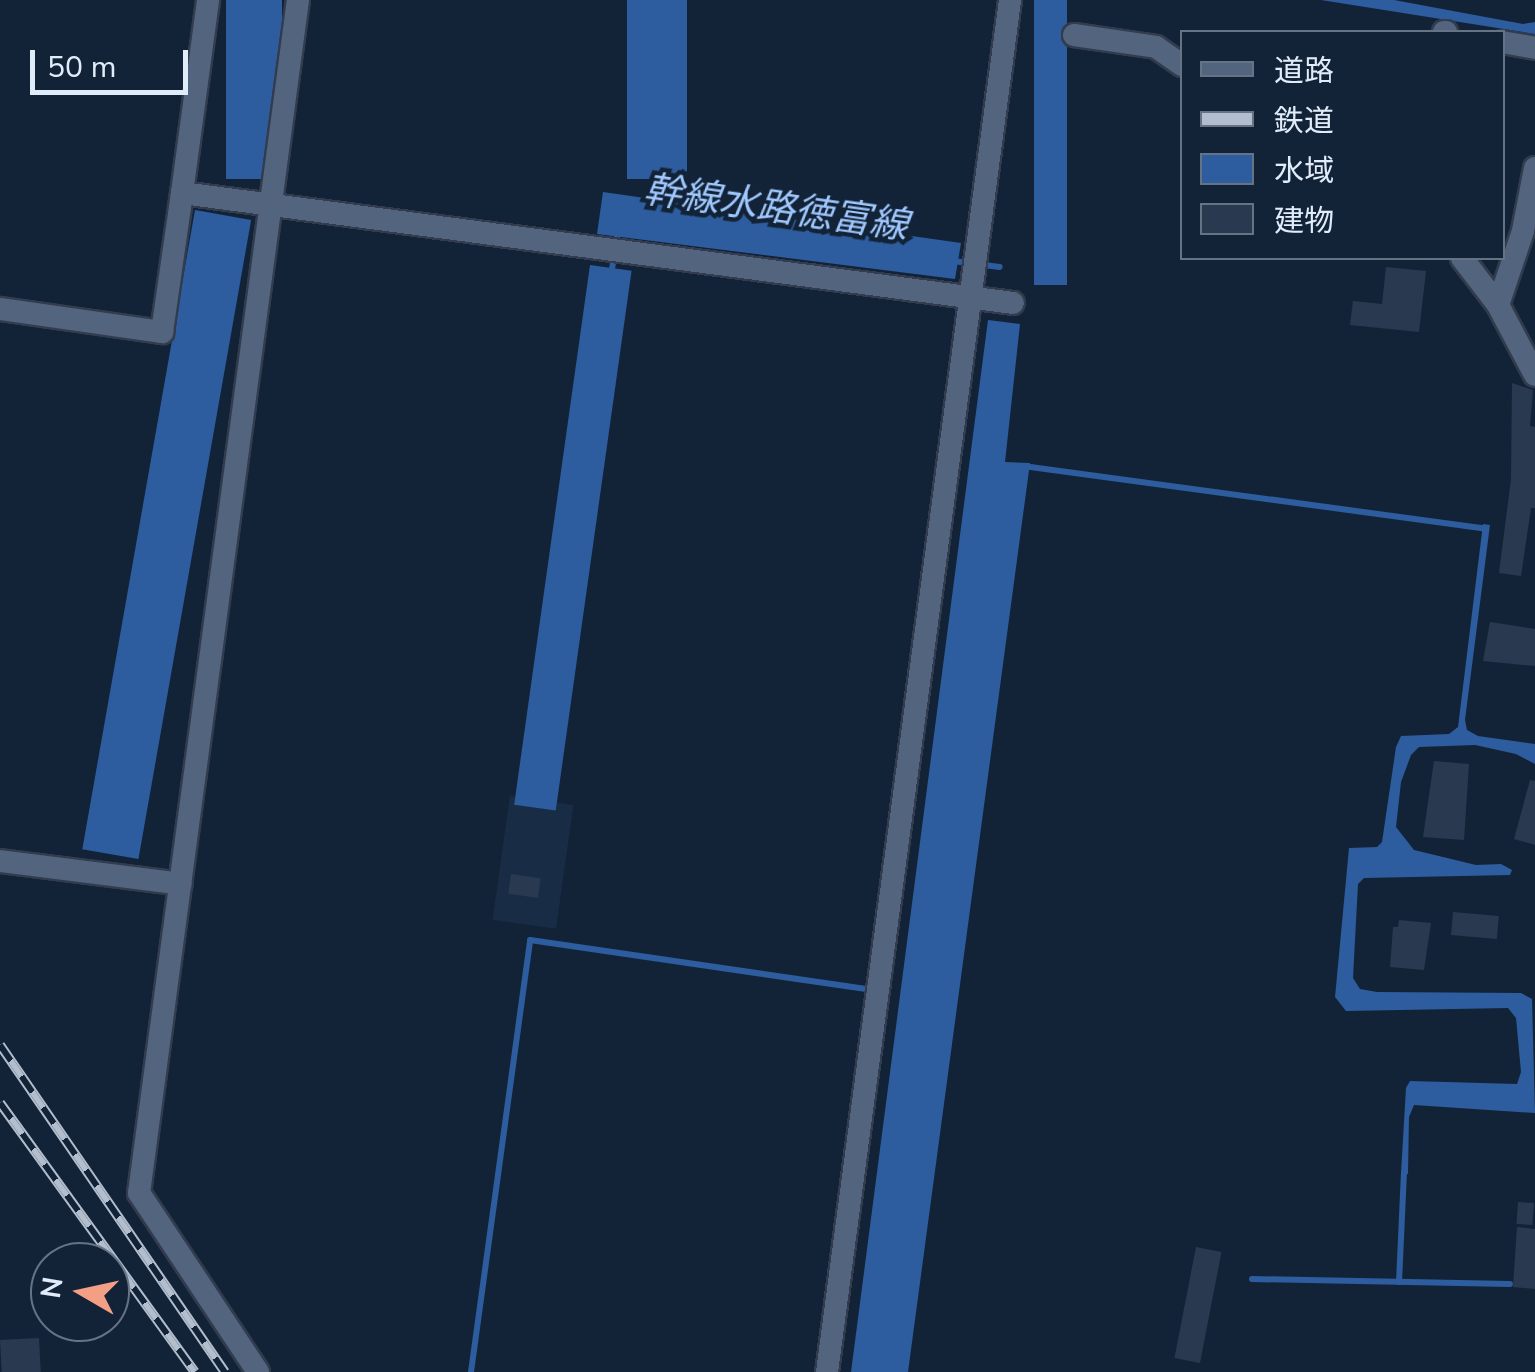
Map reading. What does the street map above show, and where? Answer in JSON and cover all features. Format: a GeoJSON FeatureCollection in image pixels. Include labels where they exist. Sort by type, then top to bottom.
{"type":"FeatureCollection","features":[{"type":"Feature","properties":{"kind":"street"},"geometry":{"type":"LineString","coordinates":[[0,308],[162,332],[208,0]]}},
{"type":"Feature","properties":{"kind":"street"},"geometry":{"type":"LineString","coordinates":[[258,1372],[139,1193],[298,0]]}},
{"type":"Feature","properties":{"kind":"street"},"geometry":{"type":"LineString","coordinates":[[827,1372],[1010,0]]}},
{"type":"Feature","properties":{"kind":"street"},"geometry":{"type":"LineString","coordinates":[[1074,35],[1156,47],[1180,64]]}},
{"type":"Feature","properties":{"kind":"street"},"geometry":{"type":"LineString","coordinates":[[1505,43],[1535,48]]}},
{"type":"Feature","properties":{"kind":"street"},"geometry":{"type":"LineString","coordinates":[[1498,305],[1535,168]]}},
{"type":"Feature","properties":{"kind":"street"},"geometry":{"type":"LineString","coordinates":[[182,193],[616,251],[970,287],[1003,302]]}},
{"type":"Feature","properties":{"kind":"street"},"geometry":{"type":"LineString","coordinates":[[1464,260],[1498,305],[1535,375]]}},
{"type":"Feature","properties":{"kind":"street"},"geometry":{"type":"LineString","coordinates":[[0,861],[181,884]]}},
{"type":"Feature","properties":{"kind":"shaded area"},"geometry":{"type":"Polygon","coordinates":[[[510,796],[573,805],[556,929],[493,920],[510,796]]]}},
{"type":"Feature","properties":{"kind":"water"},"geometry":{"type":"Polygon","coordinates":[[[226,0],[282,0],[282,179],[226,179],[226,0]]]}},
{"type":"Feature","properties":{"kind":"water"},"geometry":{"type":"Polygon","coordinates":[[[627,0],[687,0],[687,179],[627,179],[627,0]]]}},
{"type":"Feature","properties":{"kind":"water"},"geometry":{"type":"Polygon","coordinates":[[[1034,0],[1067,0],[1067,285],[1034,285],[1034,0]]]}},
{"type":"Feature","properties":{"kind":"water"},"geometry":{"type":"Polygon","coordinates":[[[1321,0],[1394,0],[1523,24],[1535,22],[1535,34],[1321,0]]]}},
{"type":"Feature","properties":{"kind":"water"},"geometry":{"type":"Polygon","coordinates":[[[603,192],[961,243],[955,279],[597,234],[603,192]]]}},
{"type":"Feature","properties":{"kind":"water"},"geometry":{"type":"Polygon","coordinates":[[[195,210],[251,220],[138,859],[82,849],[195,210]]]}},
{"type":"Feature","properties":{"kind":"water"},"geometry":{"type":"Polygon","coordinates":[[[590,265],[632,271],[556,811],[514,805],[590,265]]]}},
{"type":"Feature","properties":{"kind":"water"},"geometry":{"type":"Polygon","coordinates":[[[988,320],[1020,324],[1005,462],[1030,463],[908,1372],[851,1372],[988,320]]]}},
{"type":"Feature","properties":{"kind":"water"},"geometry":{"type":"Polygon","coordinates":[[[1483,524],[1490,525],[1465,720],[1467,730],[1478,736],[1535,744],[1535,764],[1516,754],[1475,745],[1419,747],[1411,755],[1401,782],[1396,827],[1414,850],[1476,865],[1501,864],[1512,870],[1510,875],[1364,878],[1358,884],[1353,978],[1360,989],[1377,992],[1521,993],[1532,999],[1535,1113],[1414,1105],[1409,1117],[1408,1174],[1401,1173],[1406,1088],[1410,1081],[1517,1084],[1521,1072],[1516,1018],[1508,1008],[1346,1011],[1335,997],[1349,848],[1377,847],[1382,842],[1401,736],[1449,734],[1458,727],[1483,524]]]}},
{"type":"Feature","properties":{"kind":"building"},"geometry":{"type":"Polygon","coordinates":[[[1386,267],[1426,271],[1419,332],[1350,325],[1353,301],[1382,304],[1386,267]]]}},
{"type":"Feature","properties":{"kind":"building"},"geometry":{"type":"Polygon","coordinates":[[[1512,383],[1533,390],[1530,426],[1535,427],[1535,508],[1531,508],[1521,576],[1499,573],[1511,479],[1512,383]]]}},
{"type":"Feature","properties":{"kind":"building"},"geometry":{"type":"Polygon","coordinates":[[[1490,622],[1535,629],[1535,666],[1483,661],[1490,622]]]}},
{"type":"Feature","properties":{"kind":"building"},"geometry":{"type":"Polygon","coordinates":[[[1434,761],[1469,764],[1464,840],[1423,837],[1434,761]]]}},
{"type":"Feature","properties":{"kind":"building"},"geometry":{"type":"Polygon","coordinates":[[[1530,780],[1535,781],[1535,845],[1514,839],[1530,780]]]}},
{"type":"Feature","properties":{"kind":"building"},"geometry":{"type":"Polygon","coordinates":[[[511,874],[541,878],[538,898],[508,894],[511,874]]]}},
{"type":"Feature","properties":{"kind":"building"},"geometry":{"type":"Polygon","coordinates":[[[1453,912],[1499,916],[1497,939],[1451,935],[1453,912]]]}},
{"type":"Feature","properties":{"kind":"building"},"geometry":{"type":"Polygon","coordinates":[[[1399,920],[1431,923],[1424,970],[1390,967],[1393,927],[1398,927],[1399,920]]]}},
{"type":"Feature","properties":{"kind":"building"},"geometry":{"type":"Polygon","coordinates":[[[1518,1202],[1534,1203],[1532,1225],[1516,1224],[1518,1202]]]}},
{"type":"Feature","properties":{"kind":"building"},"geometry":{"type":"Polygon","coordinates":[[[1517,1227],[1535,1229],[1535,1289],[1513,1287],[1517,1227]]]}},
{"type":"Feature","properties":{"kind":"building"},"geometry":{"type":"Polygon","coordinates":[[[1196,1247],[1222,1252],[1200,1363],[1174,1358],[1196,1247]]]}},
{"type":"Feature","properties":{"kind":"building"},"geometry":{"type":"Polygon","coordinates":[[[30,1338],[30,1342],[39,1342],[41,1372],[2,1372],[0,1340],[30,1338]]]}},
{"type":"Feature","properties":{"kind":"waterway","name":"幹線水路徳富線"},"geometry":{"type":"LineString","coordinates":[[611,276],[618,229]]}},
{"type":"Feature","properties":{"kind":"waterway","name":"幹線水路徳富線"},"geometry":{"type":"LineString","coordinates":[[953,261],[1000,267]]}},
{"type":"Feature","properties":{"kind":"waterway"},"geometry":{"type":"LineString","coordinates":[[1023,466],[1483,528]]}},
{"type":"Feature","properties":{"kind":"waterway"},"geometry":{"type":"LineString","coordinates":[[471,1372],[530,940],[864,989]]}},
{"type":"Feature","properties":{"kind":"waterway"},"geometry":{"type":"LineString","coordinates":[[1399,1282],[1404,1173]]}},
{"type":"Feature","properties":{"kind":"waterway"},"geometry":{"type":"LineString","coordinates":[[1252,1279],[1510,1284]]}},
{"type":"Feature","properties":{"kind":"railway"},"geometry":{"type":"LineString","coordinates":[[0,1045],[225,1372]]}},
{"type":"Feature","properties":{"kind":"railway"},"geometry":{"type":"LineString","coordinates":[[0,1103],[195,1372]]}}]}
